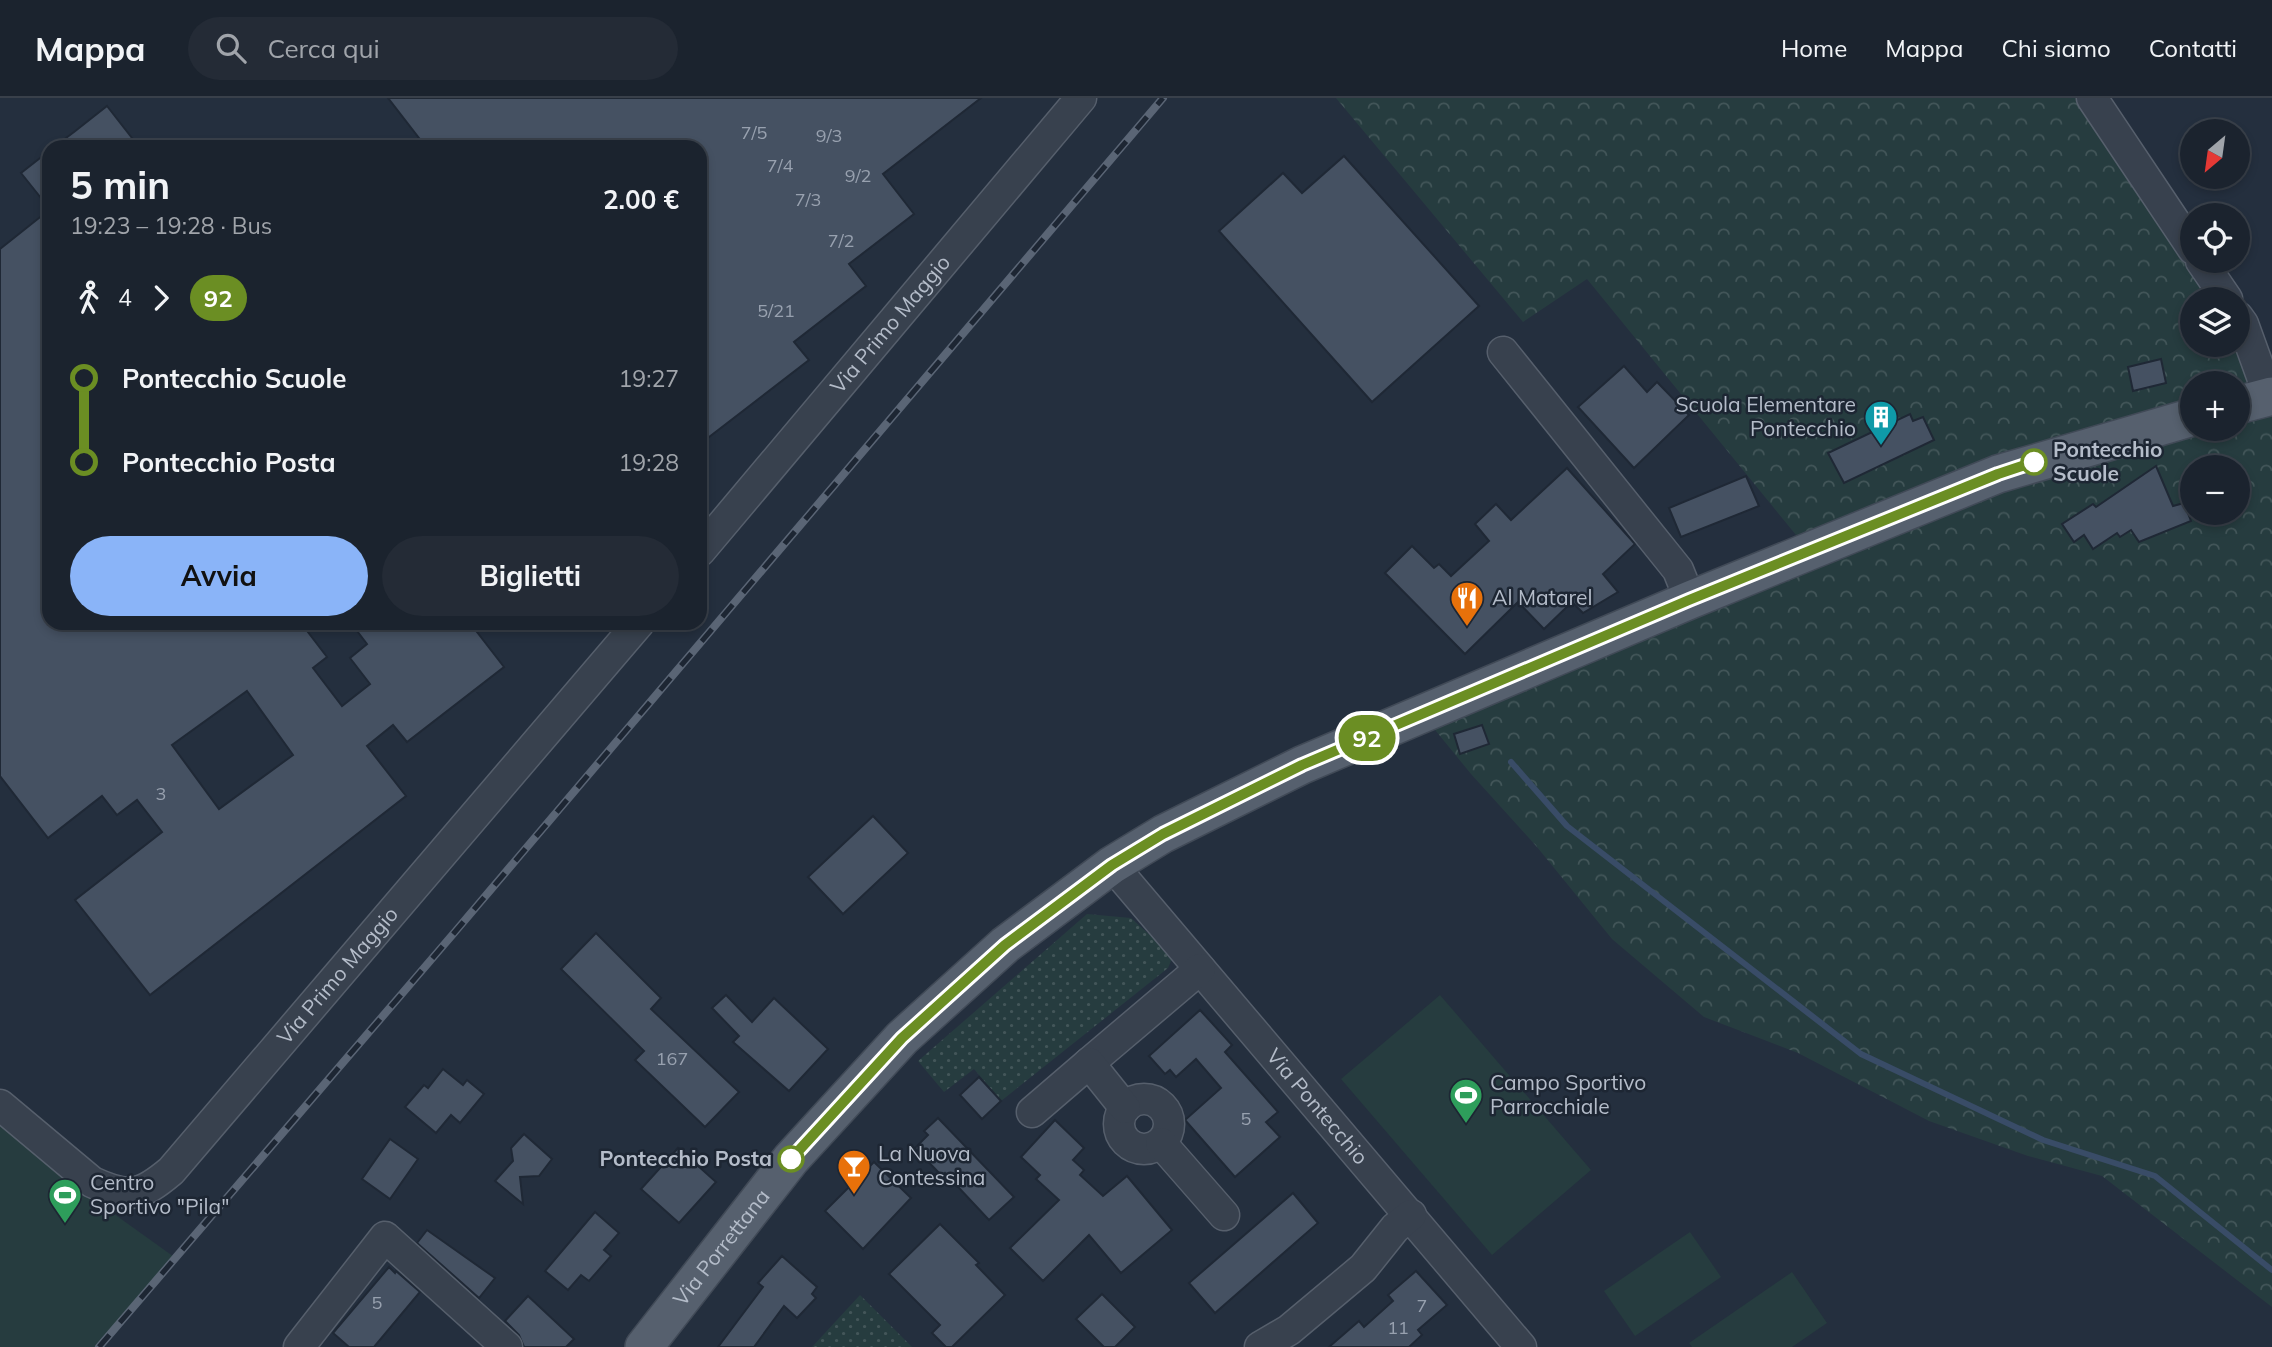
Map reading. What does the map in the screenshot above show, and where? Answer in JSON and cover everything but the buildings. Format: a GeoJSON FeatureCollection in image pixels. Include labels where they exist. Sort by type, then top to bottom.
{"type":"FeatureCollection","features":[{"type":"Feature","properties":{"kind":"main road","name":"Via Porrettana"},"geometry":{"type":"LineString","coordinates":[[644,1347],[791,1159],[902,1038],[1005,945],[1112,865],[1163,834],[1302,765],[1689,600],[1998,474],[2180,421]]}},
{"type":"Feature","properties":{"kind":"street","name":"Via Primo Maggio"},"geometry":{"type":"LineString","coordinates":[[707,543],[1081,98]]}},
{"type":"Feature","properties":{"kind":"street"},"geometry":{"type":"LineString","coordinates":[[2092,98],[2180,229]]}},
{"type":"Feature","properties":{"kind":"street"},"geometry":{"type":"LineString","coordinates":[[1503,352],[1678,570],[1689,600]]}},
{"type":"Feature","properties":{"kind":"street"},"geometry":{"type":"LineString","coordinates":[[2250,355],[2260,399]]}},
{"type":"Feature","properties":{"kind":"street","name":"Via Primo Maggio"},"geometry":{"type":"LineString","coordinates":[[0,1105],[92,1182],[109,1190],[126,1193],[143,1192],[157,1183],[180,1161],[633,630]]}},
{"type":"Feature","properties":{"kind":"street","name":"Via Pontecchio"},"geometry":{"type":"LineString","coordinates":[[1112,865],[1411,1215],[1510,1343]]}},
{"type":"Feature","properties":{"kind":"street"},"geometry":{"type":"LineString","coordinates":[[1032,1112],[1200,969]]}},
{"type":"Feature","properties":{"kind":"street"},"geometry":{"type":"LineString","coordinates":[[1089,1063],[1125,1108],[1134,1101],[1145,1099],[1156,1103],[1165,1111],[1169,1121],[1168,1133],[1161,1143],[1224,1215]]}},
{"type":"Feature","properties":{"kind":"street"},"geometry":{"type":"LineString","coordinates":[[1260,1347],[1289,1330],[1363,1268],[1395,1228],[1411,1215]]}},
{"type":"Feature","properties":{"kind":"street"},"geometry":{"type":"LineString","coordinates":[[299,1347],[385,1237],[507,1347]]}},
{"type":"Feature","properties":{"kind":"green space"},"geometry":{"type":"Polygon","coordinates":[[[1336,98],[2078,98],[2180,253],[2180,273],[2193,273],[2202,287],[2180,287],[2180,357],[2244,357],[2272,410],[2272,1307],[2102,1176],[2028,1156],[1929,1121],[1798,1053],[1704,1017],[1612,939],[1418,709],[1805,546],[1587,279],[1523,322],[1336,98]]]}},
{"type":"Feature","properties":{"kind":"green space"},"geometry":{"type":"Polygon","coordinates":[[[1087,914],[1131,918],[1173,956],[1168,968],[1001,1101],[974,1069],[944,1092],[918,1061],[1087,914]]]}},
{"type":"Feature","properties":{"kind":"green space","name":"Campo Sportivo Parrocchiale"},"geometry":{"type":"Polygon","coordinates":[[[1440,995],[1591,1170],[1492,1255],[1341,1079],[1440,995]]]}},
{"type":"Feature","properties":{"kind":"green space","name":"Centro Sportivo \"Pila\""},"geometry":{"type":"Polygon","coordinates":[[[0,1112],[82,1191],[177,1259],[101,1347],[0,1347],[0,1112]]]}},
{"type":"Feature","properties":{"kind":"green space"},"geometry":{"type":"Polygon","coordinates":[[[1690,1232],[1721,1277],[1635,1336],[1604,1291],[1690,1232]]]}},
{"type":"Feature","properties":{"kind":"green space"},"geometry":{"type":"Polygon","coordinates":[[[1792,1272],[1827,1323],[1792,1347],[1692,1347],[1689,1343],[1792,1272]]]}},
{"type":"Feature","properties":{"kind":"green space"},"geometry":{"type":"Polygon","coordinates":[[[860,1295],[912,1347],[812,1347],[860,1295]]]}},
{"type":"Feature","properties":{"kind":"waterway"},"geometry":{"type":"LineString","coordinates":[[1511,762],[1567,826],[1861,1054],[2043,1140],[2155,1176],[2272,1270]]}},
{"type":"Feature","properties":{"kind":"railway"},"geometry":{"type":"LineString","coordinates":[[99,1347],[1163,98]]}},
{"type":"Feature","properties":{"kind":"bus line","name":"92"},"geometry":{"type":"LineString","coordinates":[[791,1159],[902,1038],[1005,945],[1112,865],[1163,834],[1302,765],[1689,600],[1998,474],[2034,462]]}},
{"type":"Feature","properties":{"kind":"place","name":"Scuola Elementare Pontecchio"},"geometry":{"type":"Point","coordinates":[1881,447]}},
{"type":"Feature","properties":{"kind":"place","name":"Pontecchio Scuole"},"geometry":{"type":"Point","coordinates":[2034,462]}},
{"type":"Feature","properties":{"kind":"place","name":"Al Matarel"},"geometry":{"type":"Point","coordinates":[1467,628]}},
{"type":"Feature","properties":{"kind":"place","name":"Campo Sportivo Parrocchiale"},"geometry":{"type":"Point","coordinates":[1466,1125]}},
{"type":"Feature","properties":{"kind":"place","name":"Pontecchio Posta"},"geometry":{"type":"Point","coordinates":[791,1159]}},
{"type":"Feature","properties":{"kind":"place","name":"La Nuova Contessina"},"geometry":{"type":"Point","coordinates":[854,1196]}},
{"type":"Feature","properties":{"kind":"place","name":"Centro Sportivo \"Pila\""},"geometry":{"type":"Point","coordinates":[65,1225]}}]}
